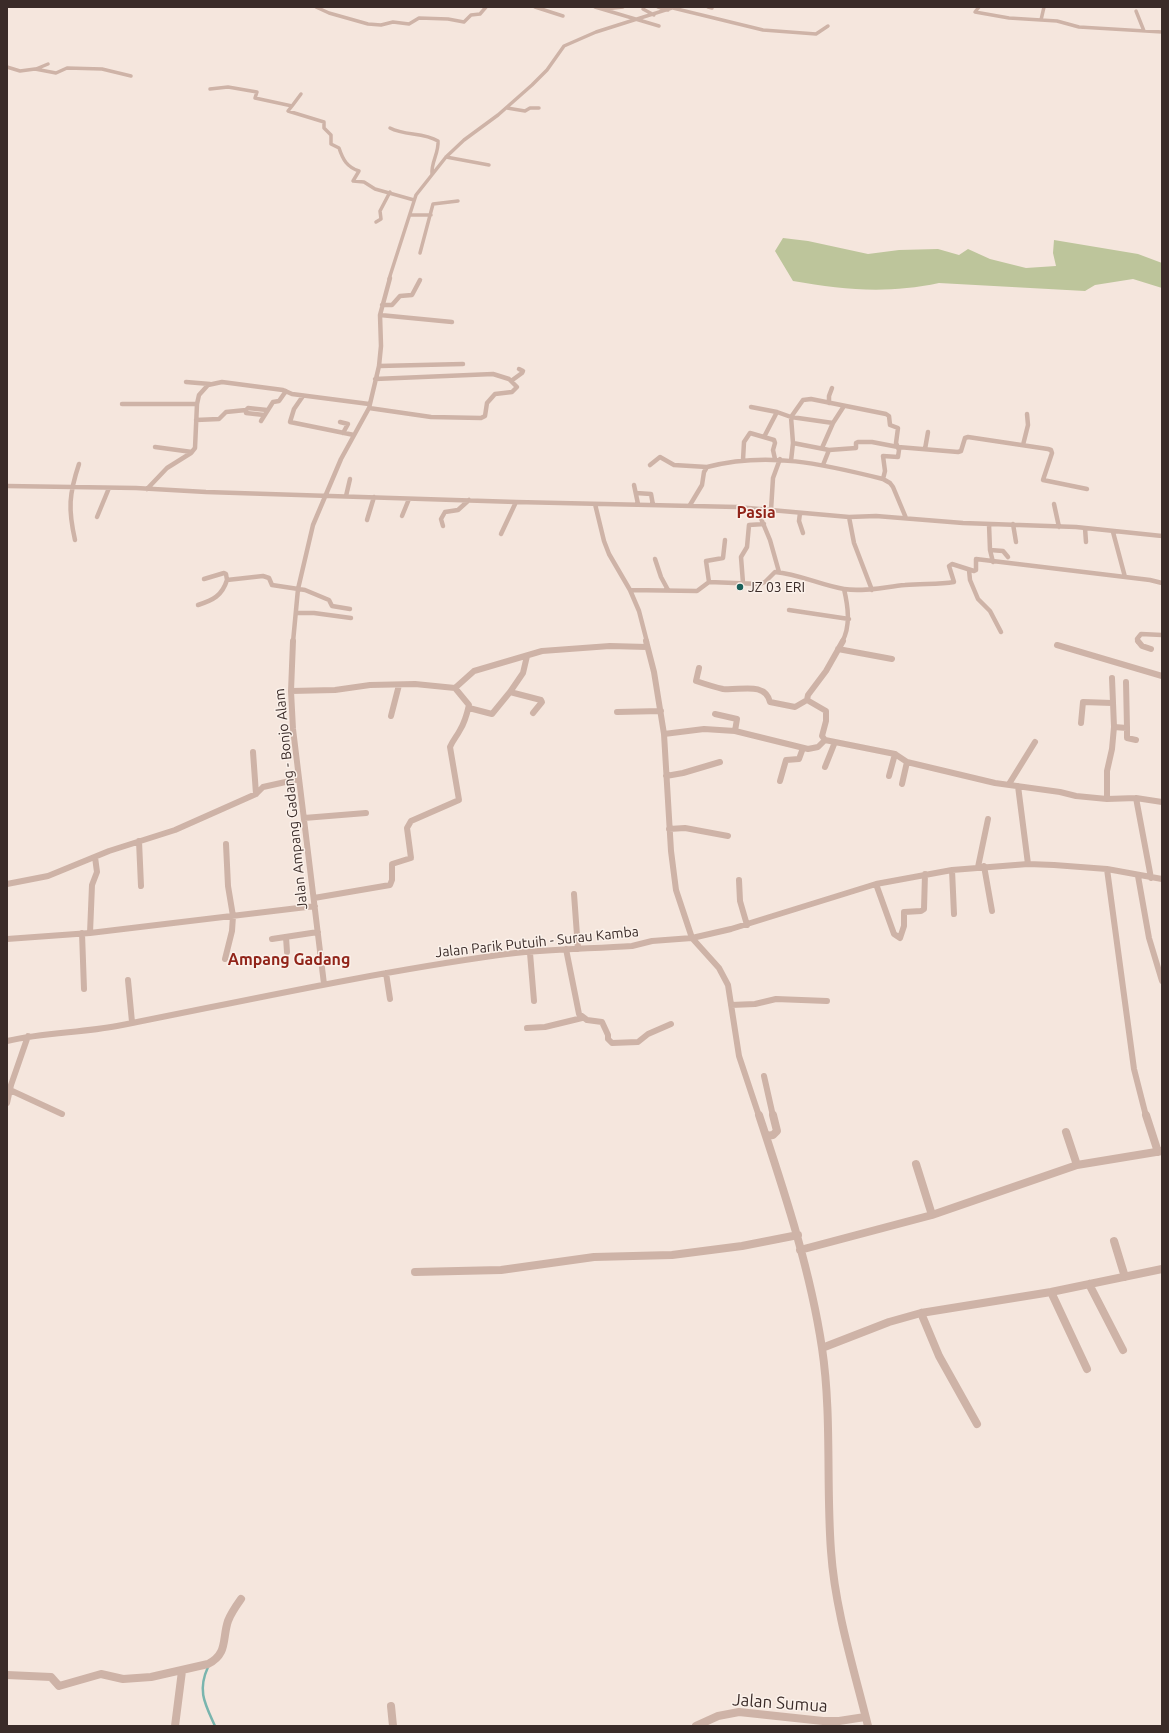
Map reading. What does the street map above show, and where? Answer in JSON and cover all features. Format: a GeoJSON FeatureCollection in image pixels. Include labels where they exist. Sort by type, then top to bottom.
{"type":"FeatureCollection","features":[{"type":"Feature","properties":{"kind":"street"},"geometry":{"type":"LineString","coordinates":[[316,7],[329,14],[366,24],[380,25],[393,22],[409,24],[419,18],[448,19],[464,22],[471,15],[480,14],[486,7]]}},
{"type":"Feature","properties":{"kind":"street"},"geometry":{"type":"LineString","coordinates":[[535,7],[543,11],[563,16]]}},
{"type":"Feature","properties":{"kind":"street"},"geometry":{"type":"LineString","coordinates":[[543,11],[552,7]]}},
{"type":"Feature","properties":{"kind":"street"},"geometry":{"type":"LineString","coordinates":[[595,7],[659,26]]}},
{"type":"Feature","properties":{"kind":"street"},"geometry":{"type":"LineString","coordinates":[[604,10],[623,7]]}},
{"type":"Feature","properties":{"kind":"street"},"geometry":{"type":"LineString","coordinates":[[658,7],[668,10]]}},
{"type":"Feature","properties":{"kind":"street"},"geometry":{"type":"LineString","coordinates":[[674,7],[763,30],[777,32],[816,34],[821,29],[828,26]]}},
{"type":"Feature","properties":{"kind":"street","name":"Jalan Ampang Gadang - Bonjo Alam"},"geometry":{"type":"LineString","coordinates":[[324,984],[299,779],[291,691],[292,650],[298,589],[313,525],[324,496],[341,459],[369,406],[379,366],[381,346],[380,315],[382,305],[414,200],[418,192],[446,157],[464,140],[507,108],[547,70],[564,46],[591,34],[654,15],[674,7]]}},
{"type":"Feature","properties":{"kind":"street"},"geometry":{"type":"LineString","coordinates":[[978,7],[975,12],[1010,18],[1057,21],[1079,27],[1162,32]]}},
{"type":"Feature","properties":{"kind":"street"},"geometry":{"type":"LineString","coordinates":[[1041,20],[1044,7]]}},
{"type":"Feature","properties":{"kind":"street"},"geometry":{"type":"LineString","coordinates":[[643,9],[654,15]]}},
{"type":"Feature","properties":{"kind":"street"},"geometry":{"type":"LineString","coordinates":[[619,14],[628,11]]}},
{"type":"Feature","properties":{"kind":"street"},"geometry":{"type":"LineString","coordinates":[[1136,11],[1144,31]]}},
{"type":"Feature","properties":{"kind":"street"},"geometry":{"type":"LineString","coordinates":[[35,70],[46,65]]}},
{"type":"Feature","properties":{"kind":"street"},"geometry":{"type":"LineString","coordinates":[[7,67],[20,71],[35,70],[56,73],[66,68],[102,68],[131,76]]}},
{"type":"Feature","properties":{"kind":"street"},"geometry":{"type":"LineString","coordinates":[[243,89],[248,84]]}},
{"type":"Feature","properties":{"kind":"street"},"geometry":{"type":"LineString","coordinates":[[210,89],[225,86],[243,89],[257,92],[256,98],[264,98],[270,102],[292,106]]}},
{"type":"Feature","properties":{"kind":"street"},"geometry":{"type":"LineString","coordinates":[[301,94],[288,111],[324,122],[324,128],[332,135],[330,143],[339,148],[343,161],[353,169],[359,170],[353,181],[364,182],[373,189],[390,192],[414,200]]}},
{"type":"Feature","properties":{"kind":"street"},"geometry":{"type":"LineString","coordinates":[[507,108],[525,111],[530,108],[539,108]]}},
{"type":"Feature","properties":{"kind":"street"},"geometry":{"type":"LineString","coordinates":[[390,128],[438,141],[438,148],[432,160],[432,174]]}},
{"type":"Feature","properties":{"kind":"street"},"geometry":{"type":"LineString","coordinates":[[446,157],[489,165]]}},
{"type":"Feature","properties":{"kind":"street"},"geometry":{"type":"LineString","coordinates":[[376,222],[381,219],[380,211],[390,192]]}},
{"type":"Feature","properties":{"kind":"street"},"geometry":{"type":"LineString","coordinates":[[420,253],[433,203],[458,201]]}},
{"type":"Feature","properties":{"kind":"street"},"geometry":{"type":"LineString","coordinates":[[410,215],[431,215]]}},
{"type":"Feature","properties":{"kind":"street"},"geometry":{"type":"LineString","coordinates":[[382,305],[392,305],[400,296],[412,295],[420,280]]}},
{"type":"Feature","properties":{"kind":"street"},"geometry":{"type":"LineString","coordinates":[[380,315],[452,322]]}},
{"type":"Feature","properties":{"kind":"street"},"geometry":{"type":"LineString","coordinates":[[440,364],[440,375]]}},
{"type":"Feature","properties":{"kind":"street"},"geometry":{"type":"LineString","coordinates":[[379,366],[463,364]]}},
{"type":"Feature","properties":{"kind":"street"},"geometry":{"type":"LineString","coordinates":[[511,381],[522,373],[522,370],[519,369]]}},
{"type":"Feature","properties":{"kind":"street"},"geometry":{"type":"LineString","coordinates":[[186,382],[210,384],[222,382],[286,391],[303,396],[431,417],[481,418],[484,416],[487,403],[495,394],[512,392],[516,388],[511,381],[503,376],[493,374],[440,375],[375,379]]}},
{"type":"Feature","properties":{"kind":"street"},"geometry":{"type":"LineString","coordinates":[[147,489],[167,468],[192,452],[196,446],[196,420],[199,395],[210,384]]}},
{"type":"Feature","properties":{"kind":"street"},"geometry":{"type":"LineString","coordinates":[[829,403],[829,396],[832,388]]}},
{"type":"Feature","properties":{"kind":"street"},"geometry":{"type":"LineString","coordinates":[[261,421],[273,402],[279,401],[286,391]]}},
{"type":"Feature","properties":{"kind":"street"},"geometry":{"type":"LineString","coordinates":[[303,396],[294,409],[290,422],[354,435]]}},
{"type":"Feature","properties":{"kind":"street"},"geometry":{"type":"LineString","coordinates":[[791,460],[793,443],[791,417],[803,400],[811,399],[888,415],[890,425],[898,428],[896,443],[899,450],[898,456],[883,456],[885,471],[883,479]]}},
{"type":"Feature","properties":{"kind":"street"},"geometry":{"type":"LineString","coordinates":[[122,404],[197,404]]}},
{"type":"Feature","properties":{"kind":"street"},"geometry":{"type":"LineString","coordinates":[[822,448],[833,423],[844,406]]}},
{"type":"Feature","properties":{"kind":"street"},"geometry":{"type":"LineString","coordinates":[[751,407],[777,412],[791,417],[833,423]]}},
{"type":"Feature","properties":{"kind":"street"},"geometry":{"type":"LineString","coordinates":[[196,420],[219,419],[224,412],[246,410],[248,408],[267,410]]}},
{"type":"Feature","properties":{"kind":"street"},"geometry":{"type":"LineString","coordinates":[[246,410],[246,413],[264,415]]}},
{"type":"Feature","properties":{"kind":"street"},"geometry":{"type":"LineString","coordinates":[[764,436],[777,412]]}},
{"type":"Feature","properties":{"kind":"street"},"geometry":{"type":"LineString","coordinates":[[1022,445],[1028,425],[1026,414]]}},
{"type":"Feature","properties":{"kind":"street"},"geometry":{"type":"LineString","coordinates":[[340,422],[348,424],[343,433]]}},
{"type":"Feature","properties":{"kind":"street"},"geometry":{"type":"LineString","coordinates":[[925,449],[928,432]]}},
{"type":"Feature","properties":{"kind":"street"},"geometry":{"type":"LineString","coordinates":[[743,460],[744,445],[748,435],[753,433],[775,441],[773,449],[777,459],[772,478],[771,510]]}},
{"type":"Feature","properties":{"kind":"street"},"geometry":{"type":"LineString","coordinates":[[793,443],[829,450],[856,448],[856,443],[858,442],[872,442],[898,447],[961,451],[965,438],[968,436],[1048,449],[1052,451],[1043,480],[1087,489]]}},
{"type":"Feature","properties":{"kind":"street"},"geometry":{"type":"LineString","coordinates":[[155,447],[192,452]]}},
{"type":"Feature","properties":{"kind":"street"},"geometry":{"type":"LineString","coordinates":[[823,465],[829,450]]}},
{"type":"Feature","properties":{"kind":"street"},"geometry":{"type":"LineString","coordinates":[[650,465],[660,457],[674,465],[707,467],[743,460],[777,459],[823,465],[883,479],[890,483],[906,518]]}},
{"type":"Feature","properties":{"kind":"street"},"geometry":{"type":"LineString","coordinates":[[75,540],[70,518],[71,487],[78,464]]}},
{"type":"Feature","properties":{"kind":"street"},"geometry":{"type":"LineString","coordinates":[[690,505],[702,485],[704,472],[707,467]]}},
{"type":"Feature","properties":{"kind":"street"},"geometry":{"type":"LineString","coordinates":[[346,496],[350,479]]}},
{"type":"Feature","properties":{"kind":"street"},"geometry":{"type":"LineString","coordinates":[[634,484],[638,504]]}},
{"type":"Feature","properties":{"kind":"street"},"geometry":{"type":"LineString","coordinates":[[7,486],[147,489],[516,502],[690,505],[849,517],[876,516],[989,524],[1085,528],[1162,536]]}},
{"type":"Feature","properties":{"kind":"street"},"geometry":{"type":"LineString","coordinates":[[97,517],[109,488]]}},
{"type":"Feature","properties":{"kind":"street"},"geometry":{"type":"LineString","coordinates":[[636,493],[651,494],[653,505]]}},
{"type":"Feature","properties":{"kind":"street"},"geometry":{"type":"LineString","coordinates":[[367,520],[374,497]]}},
{"type":"Feature","properties":{"kind":"street"},"geometry":{"type":"LineString","coordinates":[[402,516],[409,499]]}},
{"type":"Feature","properties":{"kind":"street"},"geometry":{"type":"LineString","coordinates":[[443,526],[441,519],[445,512],[458,510],[469,500]]}},
{"type":"Feature","properties":{"kind":"street"},"geometry":{"type":"LineString","coordinates":[[501,534],[516,502]]}},
{"type":"Feature","properties":{"kind":"street"},"geometry":{"type":"LineString","coordinates":[[595,504],[604,541],[609,554],[630,590],[639,611],[654,672],[664,734],[672,870],[676,890],[692,938],[702,948],[724,976],[728,985],[740,1056],[798,1235],[822,1348],[829,1455],[831,1552],[837,1594],[848,1647],[868,1726]]}},
{"type":"Feature","properties":{"kind":"street"},"geometry":{"type":"LineString","coordinates":[[1054,504],[1059,527]]}},
{"type":"Feature","properties":{"kind":"street"},"geometry":{"type":"LineString","coordinates":[[757,509],[764,524],[767,537],[773,546],[779,572]]}},
{"type":"Feature","properties":{"kind":"street"},"geometry":{"type":"LineString","coordinates":[[800,513],[799,520],[803,533]]}},
{"type":"Feature","properties":{"kind":"street"},"geometry":{"type":"LineString","coordinates":[[849,517],[854,542],[872,590]]}},
{"type":"Feature","properties":{"kind":"street"},"geometry":{"type":"LineString","coordinates":[[743,583],[741,558],[747,547],[749,525],[764,524]]}},
{"type":"Feature","properties":{"kind":"street"},"geometry":{"type":"LineString","coordinates":[[989,524],[990,550],[993,562]]}},
{"type":"Feature","properties":{"kind":"street"},"geometry":{"type":"LineString","coordinates":[[1013,524],[1016,542]]}},
{"type":"Feature","properties":{"kind":"street"},"geometry":{"type":"LineString","coordinates":[[1085,528],[1086,542]]}},
{"type":"Feature","properties":{"kind":"street"},"geometry":{"type":"LineString","coordinates":[[1113,532],[1114,546],[1124,565],[1125,577]]}},
{"type":"Feature","properties":{"kind":"street"},"geometry":{"type":"LineString","coordinates":[[709,582],[706,561],[723,558],[725,540]]}},
{"type":"Feature","properties":{"kind":"street"},"geometry":{"type":"LineString","coordinates":[[990,550],[1004,551],[1008,557]]}},
{"type":"Feature","properties":{"kind":"street"},"geometry":{"type":"LineString","coordinates":[[655,559],[661,577],[668,590]]}},
{"type":"Feature","properties":{"kind":"street"},"geometry":{"type":"LineString","coordinates":[[630,590],[697,591],[709,582],[764,584],[772,573],[779,572],[844,589],[872,590],[914,584],[938,585],[954,582],[949,566],[953,563],[969,570],[976,570],[976,559],[1162,582]]}},
{"type":"Feature","properties":{"kind":"street"},"geometry":{"type":"LineString","coordinates":[[969,570],[970,580],[978,599],[990,611],[1001,632]]}},
{"type":"Feature","properties":{"kind":"street"},"geometry":{"type":"LineString","coordinates":[[198,605],[223,594],[226,574],[224,573],[204,579]]}},
{"type":"Feature","properties":{"kind":"street"},"geometry":{"type":"LineString","coordinates":[[226,580],[265,576],[269,578],[272,585],[298,589],[329,600],[332,606],[350,609]]}},
{"type":"Feature","properties":{"kind":"street"},"geometry":{"type":"LineString","coordinates":[[807,700],[808,695],[826,671],[845,637],[849,619],[849,606],[844,589]]}},
{"type":"Feature","properties":{"kind":"street"},"geometry":{"type":"LineString","coordinates":[[789,610],[849,619]]}},
{"type":"Feature","properties":{"kind":"street"},"geometry":{"type":"LineString","coordinates":[[296,613],[314,613],[351,618]]}},
{"type":"Feature","properties":{"kind":"street"},"geometry":{"type":"LineString","coordinates":[[1151,649],[1140,644],[1137,639],[1141,634],[1162,635]]}},
{"type":"Feature","properties":{"kind":"street"},"geometry":{"type":"LineString","coordinates":[[1057,645],[1162,676]]}},
{"type":"Feature","properties":{"kind":"street"},"geometry":{"type":"LineString","coordinates":[[455,688],[474,671],[547,650],[610,646],[647,647]]}},
{"type":"Feature","properties":{"kind":"street"},"geometry":{"type":"LineString","coordinates":[[838,649],[892,659]]}},
{"type":"Feature","properties":{"kind":"street"},"geometry":{"type":"LineString","coordinates":[[469,708],[492,714],[523,673],[526,656]]}},
{"type":"Feature","properties":{"kind":"street"},"geometry":{"type":"LineString","coordinates":[[698,668],[696,681],[724,689],[759,689],[764,691],[769,697],[770,702],[795,707],[807,700],[826,709],[827,716],[822,736],[824,740]]}},
{"type":"Feature","properties":{"kind":"street"},"geometry":{"type":"LineString","coordinates":[[1107,799],[1107,771],[1112,749],[1114,727],[1112,678]]}},
{"type":"Feature","properties":{"kind":"street"},"geometry":{"type":"LineString","coordinates":[[1126,682],[1127,738],[1136,740]]}},
{"type":"Feature","properties":{"kind":"street"},"geometry":{"type":"LineString","coordinates":[[291,691],[335,690],[370,685],[422,684],[455,688],[467,701],[469,708],[467,717],[450,747],[459,800],[411,821],[407,828],[411,858],[392,864],[391,884],[314,898]]}},
{"type":"Feature","properties":{"kind":"street"},"geometry":{"type":"LineString","coordinates":[[391,716],[399,685]]}},
{"type":"Feature","properties":{"kind":"street"},"geometry":{"type":"LineString","coordinates":[[510,692],[541,700],[542,702],[534,712]]}},
{"type":"Feature","properties":{"kind":"street"},"geometry":{"type":"LineString","coordinates":[[1081,723],[1083,702],[1112,703]]}},
{"type":"Feature","properties":{"kind":"street"},"geometry":{"type":"LineString","coordinates":[[617,712],[661,712]]}},
{"type":"Feature","properties":{"kind":"street"},"geometry":{"type":"LineString","coordinates":[[715,714],[737,719],[735,731]]}},
{"type":"Feature","properties":{"kind":"street"},"geometry":{"type":"LineString","coordinates":[[1114,727],[1127,728]]}},
{"type":"Feature","properties":{"kind":"street"},"geometry":{"type":"LineString","coordinates":[[664,734],[704,729],[735,731],[803,748],[816,749],[824,740]]}},
{"type":"Feature","properties":{"kind":"street"},"geometry":{"type":"LineString","coordinates":[[824,740],[895,754],[907,762],[995,783],[1009,784],[1076,796],[1107,799],[1136,798],[1162,802]]}},
{"type":"Feature","properties":{"kind":"street"},"geometry":{"type":"LineString","coordinates":[[825,767],[835,742]]}},
{"type":"Feature","properties":{"kind":"street"},"geometry":{"type":"LineString","coordinates":[[1009,784],[1035,742]]}},
{"type":"Feature","properties":{"kind":"street"},"geometry":{"type":"LineString","coordinates":[[780,781],[786,760],[798,759],[801,757],[803,748]]}},
{"type":"Feature","properties":{"kind":"street"},"geometry":{"type":"LineString","coordinates":[[253,752],[256,794]]}},
{"type":"Feature","properties":{"kind":"street"},"geometry":{"type":"LineString","coordinates":[[889,776],[895,754]]}},
{"type":"Feature","properties":{"kind":"street"},"geometry":{"type":"LineString","coordinates":[[666,776],[683,773],[720,762]]}},
{"type":"Feature","properties":{"kind":"street"},"geometry":{"type":"LineString","coordinates":[[902,784],[907,762]]}},
{"type":"Feature","properties":{"kind":"street"},"geometry":{"type":"LineString","coordinates":[[7,884],[48,876],[95,857],[175,830],[256,794],[263,787],[299,779]]}},
{"type":"Feature","properties":{"kind":"street"},"geometry":{"type":"LineString","coordinates":[[1018,786],[1028,864]]}},
{"type":"Feature","properties":{"kind":"street"},"geometry":{"type":"LineString","coordinates":[[1136,798],[1151,878]]}},
{"type":"Feature","properties":{"kind":"street"},"geometry":{"type":"LineString","coordinates":[[304,818],[366,813]]}},
{"type":"Feature","properties":{"kind":"street"},"geometry":{"type":"LineString","coordinates":[[988,818],[981,867],[992,911]]}},
{"type":"Feature","properties":{"kind":"street"},"geometry":{"type":"LineString","coordinates":[[669,829],[685,828],[728,836]]}},
{"type":"Feature","properties":{"kind":"street"},"geometry":{"type":"LineString","coordinates":[[138,842],[141,886]]}},
{"type":"Feature","properties":{"kind":"street"},"geometry":{"type":"LineString","coordinates":[[225,959],[234,916],[228,886],[226,844]]}},
{"type":"Feature","properties":{"kind":"street"},"geometry":{"type":"LineString","coordinates":[[90,933],[92,885],[97,872],[95,857]]}},
{"type":"Feature","properties":{"kind":"street","name":"Jalan Parik Putuih - Surau Kamba"},"geometry":{"type":"LineString","coordinates":[[7,1040],[28,1036],[92,1030],[324,984],[474,959],[578,949],[632,946],[652,941],[692,938],[747,925],[817,901],[876,884],[952,870],[1028,864],[1107,869],[1138,876],[1162,879]]}},
{"type":"Feature","properties":{"kind":"street"},"geometry":{"type":"LineString","coordinates":[[800,1250],[932,1215],[1077,1165],[1138,1154],[1160,1152],[1146,1115],[1134,1069],[1107,869]]}},
{"type":"Feature","properties":{"kind":"street"},"geometry":{"type":"LineString","coordinates":[[952,870],[954,914]]}},
{"type":"Feature","properties":{"kind":"street"},"geometry":{"type":"LineString","coordinates":[[876,884],[894,934],[900,938],[904,926],[904,912],[922,911],[924,909],[925,874]]}},
{"type":"Feature","properties":{"kind":"street"},"geometry":{"type":"LineString","coordinates":[[1138,876],[1149,938],[1162,981]]}},
{"type":"Feature","properties":{"kind":"street"},"geometry":{"type":"LineString","coordinates":[[739,880],[740,901],[747,925]]}},
{"type":"Feature","properties":{"kind":"street"},"geometry":{"type":"LineString","coordinates":[[574,894],[578,949]]}},
{"type":"Feature","properties":{"kind":"street"},"geometry":{"type":"LineString","coordinates":[[7,939],[90,933],[315,906]]}},
{"type":"Feature","properties":{"kind":"street"},"geometry":{"type":"LineString","coordinates":[[272,939],[318,932]]}},
{"type":"Feature","properties":{"kind":"street"},"geometry":{"type":"LineString","coordinates":[[82,933],[84,989]]}},
{"type":"Feature","properties":{"kind":"street"},"geometry":{"type":"LineString","coordinates":[[286,937],[287,952]]}},
{"type":"Feature","properties":{"kind":"street"},"geometry":{"type":"LineString","coordinates":[[566,950],[579,1014],[582,1018]]}},
{"type":"Feature","properties":{"kind":"street"},"geometry":{"type":"LineString","coordinates":[[530,953],[534,1001]]}},
{"type":"Feature","properties":{"kind":"street"},"geometry":{"type":"LineString","coordinates":[[386,973],[390,999]]}},
{"type":"Feature","properties":{"kind":"street"},"geometry":{"type":"LineString","coordinates":[[128,980],[132,1022]]}},
{"type":"Feature","properties":{"kind":"street"},"geometry":{"type":"LineString","coordinates":[[731,1005],[755,1004],[776,999],[827,1001]]}},
{"type":"Feature","properties":{"kind":"street"},"geometry":{"type":"LineString","coordinates":[[527,1028],[545,1027],[582,1018],[602,1022],[608,1034],[608,1039],[612,1043],[638,1042],[648,1034],[671,1024]]}},
{"type":"Feature","properties":{"kind":"street"},"geometry":{"type":"LineString","coordinates":[[7,1103],[28,1036]]}},
{"type":"Feature","properties":{"kind":"street"},"geometry":{"type":"LineString","coordinates":[[764,1076],[777,1131],[773,1135],[766,1136]]}},
{"type":"Feature","properties":{"kind":"street"},"geometry":{"type":"LineString","coordinates":[[10,1090],[62,1114]]}},
{"type":"Feature","properties":{"kind":"street"},"geometry":{"type":"LineString","coordinates":[[1066,1132],[1077,1165]]}},
{"type":"Feature","properties":{"kind":"street"},"geometry":{"type":"LineString","coordinates":[[916,1164],[932,1215]]}},
{"type":"Feature","properties":{"kind":"street"},"geometry":{"type":"LineString","coordinates":[[415,1272],[501,1270],[594,1257],[672,1255],[742,1246],[798,1235]]}},
{"type":"Feature","properties":{"kind":"street"},"geometry":{"type":"LineString","coordinates":[[1114,1241],[1125,1277]]}},
{"type":"Feature","properties":{"kind":"street"},"geometry":{"type":"LineString","coordinates":[[822,1348],[889,1322],[922,1313],[1051,1292],[1162,1269]]}},
{"type":"Feature","properties":{"kind":"street"},"geometry":{"type":"LineString","coordinates":[[1090,1284],[1123,1350]]}},
{"type":"Feature","properties":{"kind":"street"},"geometry":{"type":"LineString","coordinates":[[1051,1292],[1087,1369]]}},
{"type":"Feature","properties":{"kind":"street"},"geometry":{"type":"LineString","coordinates":[[922,1313],[939,1356],[977,1424]]}},
{"type":"Feature","properties":{"kind":"street"},"geometry":{"type":"LineString","coordinates":[[7,1675],[51,1677],[59,1686],[101,1674],[123,1679],[151,1677],[216,1662],[223,1648],[228,1620],[241,1599]]}},
{"type":"Feature","properties":{"kind":"street"},"geometry":{"type":"LineString","coordinates":[[175,1726],[182,1670]]}},
{"type":"Feature","properties":{"kind":"street"},"geometry":{"type":"LineString","coordinates":[[391,1706],[392,1726]]}},
{"type":"Feature","properties":{"kind":"street","name":"Jalan Sumua"},"geometry":{"type":"LineString","coordinates":[[696,1726],[718,1716],[739,1712],[831,1721],[865,1717]]}},
{"type":"Feature","properties":{"kind":"green space"},"geometry":{"type":"Polygon","coordinates":[[[783,238],[808,241],[868,254],[899,250],[938,249],[959,255],[968,249],[990,259],[1026,268],[1056,266],[1053,253],[1054,240],[1138,254],[1162,263],[1162,288],[1133,279],[1095,285],[1085,291],[939,283],[901,289],[883,290],[830,287],[793,281],[775,251],[783,238]]]}},
{"type":"Feature","properties":{"kind":"waterway"},"geometry":{"type":"LineString","coordinates":[[208,1667],[203,1683],[203,1690],[205,1704],[215,1726]]}},
{"type":"Feature","properties":{"kind":"place","name":"JZ 03 ERI"},"geometry":{"type":"Point","coordinates":[740,587]}},
{"type":"Feature","properties":{"kind":"district","name":"Pasia"},"geometry":{"type":"Point","coordinates":[756,513]}},
{"type":"Feature","properties":{"kind":"district","name":"Ampang Gadang"},"geometry":{"type":"Point","coordinates":[289,960]}}]}
